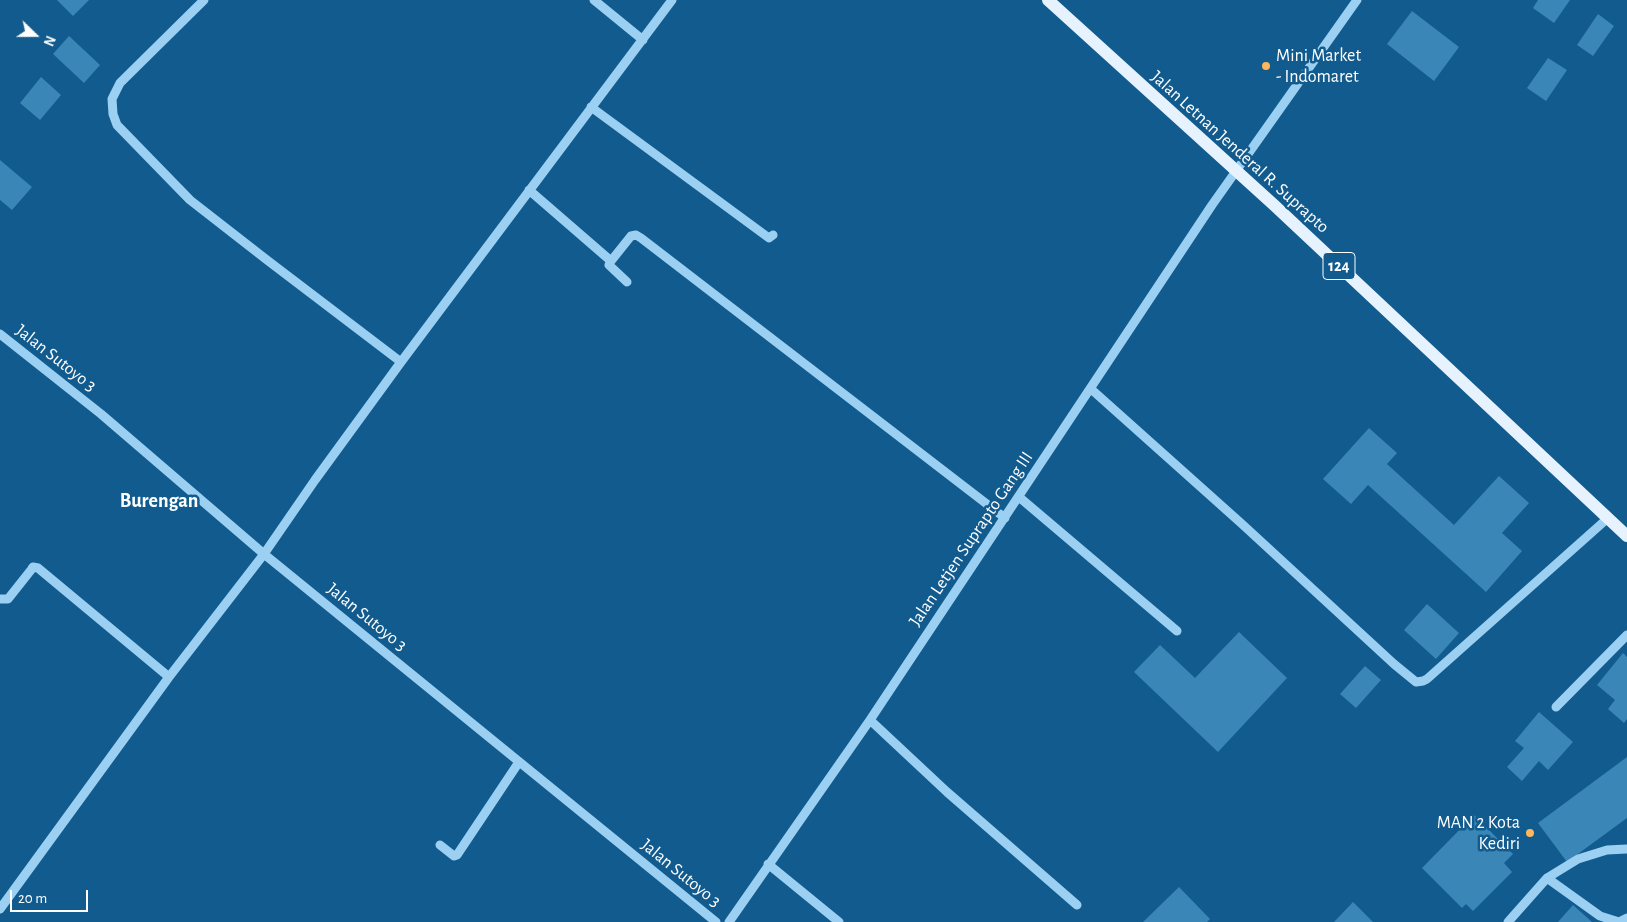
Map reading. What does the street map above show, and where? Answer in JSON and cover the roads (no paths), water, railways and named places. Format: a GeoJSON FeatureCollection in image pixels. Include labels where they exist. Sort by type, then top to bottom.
{"type":"FeatureCollection","features":[{"type":"Feature","properties":{"kind":"main road","name":"Jalan Letnan Jenderal R. Suprapto"},"geometry":{"type":"LineString","coordinates":[[1048,0],[1237,172],[1627,536]]}},
{"type":"Feature","properties":{"kind":"street"},"geometry":{"type":"LineString","coordinates":[[204,0],[120,83],[112,99],[113,114],[117,126],[190,200],[401,362]]}},
{"type":"Feature","properties":{"kind":"street"},"geometry":{"type":"LineString","coordinates":[[594,0],[643,40]]}},
{"type":"Feature","properties":{"kind":"street"},"geometry":{"type":"LineString","coordinates":[[0,909],[169,677],[264,554],[401,362],[672,0]]}},
{"type":"Feature","properties":{"kind":"street","name":"Jalan Letjen Suprapto Gang III"},"geometry":{"type":"LineString","coordinates":[[729,922],[870,720],[1212,205],[1357,0]]}},
{"type":"Feature","properties":{"kind":"street"},"geometry":{"type":"LineString","coordinates":[[591,107],[769,238],[774,235]]}},
{"type":"Feature","properties":{"kind":"street"},"geometry":{"type":"LineString","coordinates":[[529,190],[611,261]]}},
{"type":"Feature","properties":{"kind":"street"},"geometry":{"type":"LineString","coordinates":[[627,282],[609,265],[631,236],[636,235],[1005,518]]}},
{"type":"Feature","properties":{"kind":"street","name":"Jalan Sutoyo 3"},"geometry":{"type":"LineString","coordinates":[[0,334],[101,414],[264,554],[716,922]]}},
{"type":"Feature","properties":{"kind":"street"},"geometry":{"type":"LineString","coordinates":[[1090,388],[1416,682],[1427,679],[1608,518]]}},
{"type":"Feature","properties":{"kind":"street"},"geometry":{"type":"LineString","coordinates":[[1019,497],[1177,631]]}},
{"type":"Feature","properties":{"kind":"street"},"geometry":{"type":"LineString","coordinates":[[0,599],[8,598],[33,567],[38,568],[169,677]]}},
{"type":"Feature","properties":{"kind":"street"},"geometry":{"type":"LineString","coordinates":[[1556,707],[1627,635]]}},
{"type":"Feature","properties":{"kind":"street"},"geometry":{"type":"LineString","coordinates":[[870,720],[947,792],[1077,905]]}},
{"type":"Feature","properties":{"kind":"street"},"geometry":{"type":"LineString","coordinates":[[440,845],[454,856],[457,854],[519,762]]}},
{"type":"Feature","properties":{"kind":"street"},"geometry":{"type":"LineString","coordinates":[[1508,922],[1547,878],[1578,859],[1607,850],[1627,849]]}},
{"type":"Feature","properties":{"kind":"street"},"geometry":{"type":"LineString","coordinates":[[768,864],[838,922]]}},
{"type":"Feature","properties":{"kind":"street"},"geometry":{"type":"LineString","coordinates":[[1547,878],[1600,916],[1619,922],[1627,918]]}},
{"type":"Feature","properties":{"kind":"place","name":"Mini Market - Indomaret"},"geometry":{"type":"Point","coordinates":[1266,66]}},
{"type":"Feature","properties":{"kind":"place","name":"MAN 2 Kota Kediri"},"geometry":{"type":"Point","coordinates":[1530,833]}},
{"type":"Feature","properties":{"kind":"district","name":"Burengan"},"geometry":{"type":"Point","coordinates":[159,501]}}]}
